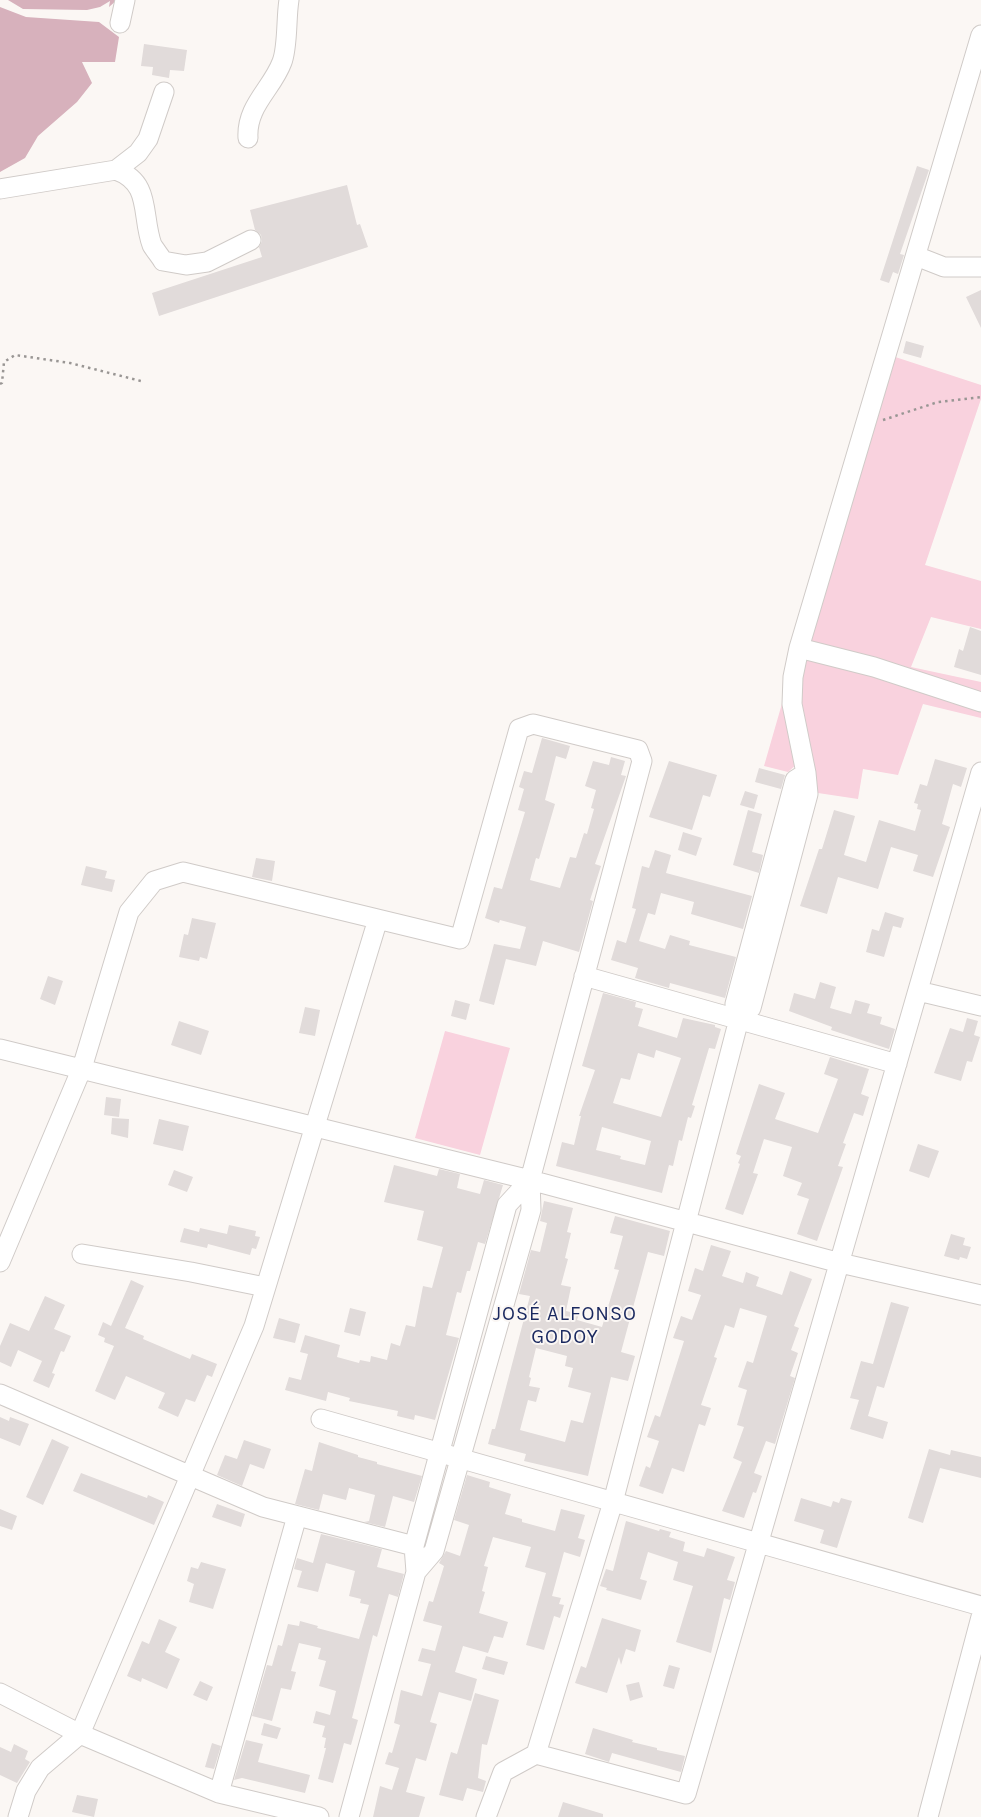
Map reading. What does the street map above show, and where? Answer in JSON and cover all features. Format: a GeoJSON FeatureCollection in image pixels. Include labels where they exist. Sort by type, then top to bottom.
{"type":"FeatureCollection","features":[{"type":"Feature","properties":{"kind":"street"},"geometry":{"type":"LineString","coordinates":[[120,23],[125,0]]}},
{"type":"Feature","properties":{"kind":"street"},"geometry":{"type":"LineString","coordinates":[[248,138],[249,120],[253,110],[282,62],[289,0]]}},
{"type":"Feature","properties":{"kind":"street"},"geometry":{"type":"LineString","coordinates":[[536,1754],[613,1502],[739,1019],[751,1008],[808,794],[806,773],[792,704],[793,677],[916,256],[974,86],[981,35]]}},
{"type":"Feature","properties":{"kind":"street"},"geometry":{"type":"LineString","coordinates":[[116,170],[138,153],[148,139],[164,92]]}},
{"type":"Feature","properties":{"kind":"street"},"geometry":{"type":"LineString","coordinates":[[0,189],[116,170],[128,174],[139,184],[152,246],[163,261],[186,265],[207,262],[251,240]]}},
{"type":"Feature","properties":{"kind":"street"},"geometry":{"type":"LineString","coordinates":[[916,256],[944,267],[981,267]]}},
{"type":"Feature","properties":{"kind":"street"},"geometry":{"type":"LineString","coordinates":[[800,648],[874,667],[981,702]]}},
{"type":"Feature","properties":{"kind":"street"},"geometry":{"type":"LineString","coordinates":[[0,1262],[82,1068],[129,912],[154,881],[183,872],[460,939],[520,729],[532,724],[638,750],[642,761],[530,1180],[531,1210],[434,1551],[416,1572]]}},
{"type":"Feature","properties":{"kind":"street"},"geometry":{"type":"LineString","coordinates":[[486,1817],[503,1772],[536,1754],[686,1794],[981,772]]}},
{"type":"Feature","properties":{"kind":"street"},"geometry":{"type":"LineString","coordinates":[[18,1817],[26,1791],[40,1768],[80,1734],[254,1326],[378,919]]}},
{"type":"Feature","properties":{"kind":"street"},"geometry":{"type":"LineString","coordinates":[[584,976],[897,1064]]}},
{"type":"Feature","properties":{"kind":"street"},"geometry":{"type":"LineString","coordinates":[[918,991],[981,1006]]}},
{"type":"Feature","properties":{"kind":"street"},"geometry":{"type":"LineString","coordinates":[[0,1049],[530,1180],[840,1263],[981,1295]]}},
{"type":"Feature","properties":{"kind":"street"},"geometry":{"type":"LineString","coordinates":[[349,1817],[416,1572],[414,1546],[507,1205],[530,1180]]}},
{"type":"Feature","properties":{"kind":"street"},"geometry":{"type":"LineString","coordinates":[[82,1254],[265,1287]]}},
{"type":"Feature","properties":{"kind":"street"},"geometry":{"type":"LineString","coordinates":[[0,1394],[263,1507],[414,1546]]}},
{"type":"Feature","properties":{"kind":"street"},"geometry":{"type":"LineString","coordinates":[[321,1419],[981,1606]]}},
{"type":"Feature","properties":{"kind":"street"},"geometry":{"type":"LineString","coordinates":[[220,1793],[297,1516]]}},
{"type":"Feature","properties":{"kind":"street"},"geometry":{"type":"LineString","coordinates":[[928,1817],[981,1617]]}},
{"type":"Feature","properties":{"kind":"street"},"geometry":{"type":"LineString","coordinates":[[0,1693],[80,1734],[220,1793],[319,1817]]}},
{"type":"Feature","properties":{"kind":"path"},"geometry":{"type":"LineString","coordinates":[[0,384],[2,383],[4,362],[14,356],[70,363],[141,381]]}},
{"type":"Feature","properties":{"kind":"path"},"geometry":{"type":"LineString","coordinates":[[865,426],[938,402],[981,397]]}},
{"type":"Feature","properties":{"kind":"shaded area"},"geometry":{"type":"Polygon","coordinates":[[[8,0],[117,0],[109,7],[110,1],[100,7],[87,10],[23,9],[8,0]]]}},
{"type":"Feature","properties":{"kind":"shaded area"},"geometry":{"type":"Polygon","coordinates":[[[0,7],[26,17],[99,22],[119,37],[115,62],[82,62],[92,83],[77,102],[38,136],[25,158],[0,172],[0,7]]]}},
{"type":"Feature","properties":{"kind":"shaded area"},"geometry":{"type":"Polygon","coordinates":[[[883,353],[981,385],[981,399],[925,565],[981,581],[981,629],[931,617],[911,667],[981,682],[981,718],[923,704],[898,775],[863,769],[858,799],[818,793],[812,766],[798,763],[788,772],[764,766],[883,353]]]}},
{"type":"Feature","properties":{"kind":"shaded area"},"geometry":{"type":"Polygon","coordinates":[[[445,1031],[510,1048],[480,1155],[415,1138],[445,1031]]]}},
{"type":"Feature","properties":{"kind":"building"},"geometry":{"type":"Polygon","coordinates":[[[144,44],[187,50],[184,71],[170,70],[169,78],[152,75],[153,67],[141,66],[144,44]]]}},
{"type":"Feature","properties":{"kind":"building"},"geometry":{"type":"Polygon","coordinates":[[[917,166],[929,170],[900,254],[904,255],[898,274],[893,272],[889,283],[880,280],[917,166]]]}},
{"type":"Feature","properties":{"kind":"building"},"geometry":{"type":"Polygon","coordinates":[[[347,185],[357,225],[360,224],[368,247],[159,316],[152,293],[262,257],[259,247],[262,241],[261,235],[255,230],[250,210],[347,185]]]}},
{"type":"Feature","properties":{"kind":"building"},"geometry":{"type":"Polygon","coordinates":[[[981,290],[981,328],[966,297],[981,290]]]}},
{"type":"Feature","properties":{"kind":"building"},"geometry":{"type":"Polygon","coordinates":[[[906,341],[924,346],[921,358],[903,353],[906,341]]]}},
{"type":"Feature","properties":{"kind":"building"},"geometry":{"type":"Polygon","coordinates":[[[970,627],[981,631],[981,675],[954,667],[959,649],[963,651],[970,627]]]}},
{"type":"Feature","properties":{"kind":"building"},"geometry":{"type":"Polygon","coordinates":[[[542,738],[570,746],[566,759],[556,756],[545,800],[555,804],[539,859],[536,858],[530,880],[560,888],[570,857],[576,858],[584,833],[587,834],[594,809],[591,808],[596,790],[585,786],[593,761],[609,765],[611,757],[625,761],[621,775],[626,776],[595,864],[601,866],[590,900],[593,901],[579,952],[543,941],[536,966],[506,959],[494,1005],[479,1001],[494,944],[520,949],[526,927],[500,920],[499,923],[485,918],[494,887],[502,889],[525,812],[518,810],[524,789],[519,787],[524,771],[532,773],[542,738]]]}},
{"type":"Feature","properties":{"kind":"building"},"geometry":{"type":"Polygon","coordinates":[[[935,759],[967,768],[961,787],[953,784],[942,824],[950,827],[933,877],[913,871],[918,855],[891,847],[878,889],[838,877],[827,914],[800,906],[819,849],[822,849],[834,810],[855,816],[844,855],[866,862],[879,820],[915,831],[921,810],[917,809],[918,804],[914,803],[920,784],[927,786],[935,759]]]}},
{"type":"Feature","properties":{"kind":"building"},"geometry":{"type":"Polygon","coordinates":[[[669,761],[717,775],[710,797],[703,795],[692,830],[649,817],[669,761]]]}},
{"type":"Feature","properties":{"kind":"building"},"geometry":{"type":"Polygon","coordinates":[[[759,768],[785,775],[781,789],[755,782],[759,768]]]}},
{"type":"Feature","properties":{"kind":"building"},"geometry":{"type":"Polygon","coordinates":[[[745,791],[758,795],[754,809],[740,805],[745,791]]]}},
{"type":"Feature","properties":{"kind":"building"},"geometry":{"type":"Polygon","coordinates":[[[748,810],[762,814],[752,852],[763,855],[759,873],[733,865],[748,810]]]}},
{"type":"Feature","properties":{"kind":"building"},"geometry":{"type":"Polygon","coordinates":[[[683,832],[702,838],[696,856],[678,850],[683,832]]]}},
{"type":"Feature","properties":{"kind":"building"},"geometry":{"type":"Polygon","coordinates":[[[655,850],[671,855],[666,873],[752,896],[743,929],[691,914],[694,902],[661,893],[655,915],[648,913],[639,941],[665,949],[670,935],[690,941],[689,945],[736,957],[725,998],[670,983],[669,988],[635,978],[638,968],[611,960],[617,940],[626,943],[636,909],[632,908],[642,866],[649,868],[655,850]]]}},
{"type":"Feature","properties":{"kind":"building"},"geometry":{"type":"Polygon","coordinates":[[[256,858],[275,861],[272,881],[252,877],[256,858]]]}},
{"type":"Feature","properties":{"kind":"building"},"geometry":{"type":"Polygon","coordinates":[[[86,866],[107,871],[105,878],[115,880],[112,892],[81,885],[86,866]]]}},
{"type":"Feature","properties":{"kind":"building"},"geometry":{"type":"Polygon","coordinates":[[[885,912],[904,918],[901,928],[893,926],[884,957],[866,952],[872,929],[879,931],[885,912]]]}},
{"type":"Feature","properties":{"kind":"building"},"geometry":{"type":"Polygon","coordinates":[[[192,918],[216,923],[207,959],[200,957],[199,961],[179,957],[184,934],[188,935],[192,918]]]}},
{"type":"Feature","properties":{"kind":"building"},"geometry":{"type":"Polygon","coordinates":[[[48,976],[63,981],[55,1005],[40,999],[48,976]]]}},
{"type":"Feature","properties":{"kind":"building"},"geometry":{"type":"Polygon","coordinates":[[[820,982],[836,987],[830,1008],[851,1014],[855,1000],[870,1004],[867,1013],[882,1017],[880,1024],[895,1029],[889,1049],[831,1030],[832,1027],[789,1011],[794,993],[815,999],[820,982]]]}},
{"type":"Feature","properties":{"kind":"building"},"geometry":{"type":"Polygon","coordinates":[[[603,993],[636,1002],[635,1007],[643,1009],[638,1026],[677,1038],[683,1018],[715,1025],[715,1027],[721,1029],[715,1049],[709,1048],[692,1105],[695,1106],[691,1118],[688,1117],[682,1141],[679,1140],[673,1166],[669,1165],[662,1193],[556,1166],[562,1142],[574,1145],[581,1116],[579,1116],[595,1070],[582,1066],[603,993]],[[656,1050],[654,1058],[638,1053],[630,1080],[621,1078],[613,1103],[661,1117],[681,1058],[656,1050]],[[602,1127],[596,1150],[621,1156],[620,1159],[645,1165],[651,1141],[602,1127]]]}},
{"type":"Feature","properties":{"kind":"building"},"geometry":{"type":"Polygon","coordinates":[[[455,1000],[470,1004],[466,1020],[451,1016],[455,1000]]]}},
{"type":"Feature","properties":{"kind":"building"},"geometry":{"type":"Polygon","coordinates":[[[305,1007],[320,1010],[315,1036],[299,1033],[305,1007]]]}},
{"type":"Feature","properties":{"kind":"building"},"geometry":{"type":"Polygon","coordinates":[[[967,1018],[978,1021],[974,1035],[980,1037],[972,1062],[967,1061],[961,1081],[934,1073],[950,1028],[963,1032],[967,1018]]]}},
{"type":"Feature","properties":{"kind":"building"},"geometry":{"type":"Polygon","coordinates":[[[179,1021],[209,1031],[201,1055],[171,1045],[179,1021]]]}},
{"type":"Feature","properties":{"kind":"building"},"geometry":{"type":"Polygon","coordinates":[[[830,1057],[869,1069],[861,1094],[869,1097],[863,1116],[854,1113],[843,1143],[846,1144],[838,1166],[843,1167],[817,1241],[797,1234],[809,1199],[797,1195],[802,1183],[783,1176],[792,1147],[764,1139],[753,1173],[758,1174],[743,1215],[725,1209],[740,1164],[738,1163],[741,1156],[736,1154],[759,1084],[785,1093],[775,1119],[818,1133],[838,1079],[824,1074],[830,1057]]]}},
{"type":"Feature","properties":{"kind":"building"},"geometry":{"type":"Polygon","coordinates":[[[106,1097],[121,1099],[119,1117],[104,1115],[106,1097]]]}},
{"type":"Feature","properties":{"kind":"building"},"geometry":{"type":"Polygon","coordinates":[[[112,1118],[129,1119],[128,1138],[111,1134],[112,1118]]]}},
{"type":"Feature","properties":{"kind":"building"},"geometry":{"type":"Polygon","coordinates":[[[159,1119],[189,1126],[183,1151],[153,1144],[159,1119]]]}},
{"type":"Feature","properties":{"kind":"building"},"geometry":{"type":"Polygon","coordinates":[[[918,1144],[939,1151],[929,1178],[909,1171],[918,1144]]]}},
{"type":"Feature","properties":{"kind":"building"},"geometry":{"type":"Polygon","coordinates":[[[394,1165],[437,1176],[439,1169],[460,1174],[457,1188],[480,1194],[484,1180],[503,1185],[485,1244],[478,1242],[470,1271],[467,1271],[461,1293],[457,1292],[446,1335],[459,1338],[435,1420],[415,1415],[414,1420],[397,1416],[398,1411],[349,1401],[350,1398],[328,1392],[326,1401],[285,1390],[289,1377],[301,1380],[308,1354],[300,1352],[305,1335],[340,1345],[337,1357],[359,1363],[360,1360],[370,1362],[371,1356],[387,1360],[391,1343],[400,1346],[406,1325],[415,1327],[423,1286],[432,1288],[443,1247],[417,1240],[424,1211],[384,1202],[394,1165]]]}},
{"type":"Feature","properties":{"kind":"building"},"geometry":{"type":"Polygon","coordinates":[[[174,1170],[193,1177],[187,1192],[168,1185],[174,1170]]]}},
{"type":"Feature","properties":{"kind":"building"},"geometry":{"type":"Polygon","coordinates":[[[544,1201],[573,1208],[567,1232],[571,1233],[565,1258],[568,1259],[561,1285],[571,1287],[566,1311],[579,1314],[577,1320],[602,1327],[619,1270],[614,1269],[623,1236],[610,1233],[615,1216],[670,1231],[664,1256],[648,1252],[621,1352],[635,1356],[628,1381],[611,1377],[588,1476],[524,1461],[526,1454],[488,1444],[492,1429],[495,1429],[530,1296],[519,1294],[531,1250],[540,1252],[547,1223],[540,1221],[544,1201]],[[536,1348],[529,1377],[531,1378],[529,1386],[540,1388],[536,1402],[528,1400],[520,1430],[565,1442],[571,1420],[583,1423],[591,1393],[568,1387],[573,1368],[565,1366],[567,1356],[536,1348]]]}},
{"type":"Feature","properties":{"kind":"building"},"geometry":{"type":"Polygon","coordinates":[[[229,1225],[256,1231],[255,1236],[260,1237],[256,1249],[252,1248],[250,1255],[208,1244],[207,1248],[180,1242],[184,1228],[199,1232],[200,1228],[227,1234],[229,1225]]]}},
{"type":"Feature","properties":{"kind":"building"},"geometry":{"type":"Polygon","coordinates":[[[951,1234],[965,1238],[963,1245],[971,1247],[967,1259],[960,1257],[959,1260],[944,1256],[951,1234]]]}},
{"type":"Feature","properties":{"kind":"building"},"geometry":{"type":"Polygon","coordinates":[[[711,1245],[731,1251],[722,1276],[743,1283],[746,1272],[759,1277],[756,1286],[782,1295],[790,1271],[812,1279],[794,1326],[799,1328],[791,1350],[798,1353],[790,1376],[795,1378],[775,1444],[766,1441],[754,1473],[762,1476],[756,1493],[753,1492],[744,1518],[722,1511],[742,1462],[733,1458],[744,1427],[737,1425],[747,1390],[738,1387],[747,1361],[753,1363],[767,1316],[740,1308],[734,1328],[725,1325],[714,1357],[717,1358],[701,1405],[711,1408],[705,1426],[699,1424],[684,1472],[672,1468],[663,1494],[639,1486],[646,1466],[650,1468],[659,1441],[647,1437],[655,1415],[660,1417],[684,1341],[673,1338],[681,1316],[692,1320],[701,1295],[688,1291],[695,1268],[703,1271],[711,1245]]]}},
{"type":"Feature","properties":{"kind":"building"},"geometry":{"type":"Polygon","coordinates":[[[131,1280],[144,1286],[125,1328],[144,1336],[143,1339],[190,1359],[192,1354],[217,1364],[212,1377],[207,1375],[195,1402],[186,1399],[178,1417],[158,1408],[165,1393],[126,1376],[115,1400],[95,1391],[114,1346],[104,1342],[105,1338],[98,1335],[103,1322],[111,1326],[131,1280]]]}},
{"type":"Feature","properties":{"kind":"building"},"geometry":{"type":"Polygon","coordinates":[[[45,1296],[65,1305],[54,1329],[71,1336],[64,1352],[61,1351],[52,1373],[55,1374],[49,1388],[33,1381],[42,1361],[18,1350],[11,1367],[0,1362],[0,1346],[10,1323],[29,1331],[45,1296]]]}},
{"type":"Feature","properties":{"kind":"building"},"geometry":{"type":"Polygon","coordinates":[[[891,1302],[909,1307],[884,1388],[877,1386],[868,1416],[888,1422],[883,1439],[850,1429],[859,1400],[850,1398],[861,1361],[873,1364],[891,1302]]]}},
{"type":"Feature","properties":{"kind":"building"},"geometry":{"type":"Polygon","coordinates":[[[350,1308],[366,1312],[360,1336],[344,1332],[350,1308]]]}},
{"type":"Feature","properties":{"kind":"building"},"geometry":{"type":"Polygon","coordinates":[[[279,1318],[300,1324],[295,1343],[273,1338],[279,1318]]]}},
{"type":"Feature","properties":{"kind":"building"},"geometry":{"type":"Polygon","coordinates":[[[0,1417],[9,1421],[10,1417],[29,1424],[20,1446],[0,1438],[0,1417]]]}},
{"type":"Feature","properties":{"kind":"building"},"geometry":{"type":"Polygon","coordinates":[[[52,1439],[69,1447],[43,1505],[26,1497],[52,1439]]]}},
{"type":"Feature","properties":{"kind":"building"},"geometry":{"type":"Polygon","coordinates":[[[244,1440],[271,1449],[264,1469],[250,1464],[242,1486],[217,1475],[225,1455],[237,1459],[244,1440]]]}},
{"type":"Feature","properties":{"kind":"building"},"geometry":{"type":"Polygon","coordinates":[[[319,1442],[377,1462],[377,1464],[422,1476],[414,1502],[393,1496],[385,1527],[364,1522],[369,1521],[375,1495],[349,1488],[346,1500],[323,1494],[319,1510],[295,1504],[305,1469],[312,1471],[319,1442]]]}},
{"type":"Feature","properties":{"kind":"building"},"geometry":{"type":"Polygon","coordinates":[[[929,1449],[950,1455],[951,1450],[981,1457],[981,1478],[940,1468],[923,1523],[908,1518],[929,1449]]]}},
{"type":"Feature","properties":{"kind":"building"},"geometry":{"type":"Polygon","coordinates":[[[81,1473],[147,1498],[148,1495],[164,1502],[154,1525],[73,1491],[81,1473]]]}},
{"type":"Feature","properties":{"kind":"building"},"geometry":{"type":"Polygon","coordinates":[[[467,1475],[490,1482],[489,1487],[511,1494],[505,1514],[522,1519],[522,1522],[555,1531],[561,1509],[585,1515],[578,1538],[585,1540],[580,1557],[564,1552],[552,1596],[561,1598],[559,1604],[564,1605],[560,1618],[554,1616],[544,1650],[526,1645],[546,1573],[525,1567],[531,1547],[493,1537],[484,1566],[488,1567],[482,1591],[485,1592],[479,1613],[508,1622],[503,1638],[494,1636],[488,1653],[463,1646],[455,1672],[477,1679],[471,1701],[439,1692],[430,1722],[437,1724],[426,1761],[416,1758],[406,1792],[425,1797],[419,1817],[373,1817],[380,1786],[392,1790],[399,1768],[385,1764],[389,1752],[392,1753],[400,1725],[394,1723],[401,1690],[422,1696],[431,1664],[418,1661],[422,1648],[435,1651],[442,1626],[423,1621],[429,1601],[433,1602],[444,1566],[439,1563],[446,1551],[460,1556],[469,1525],[454,1520],[467,1475]]]}},
{"type":"Feature","properties":{"kind":"building"},"geometry":{"type":"Polygon","coordinates":[[[801,1498],[831,1507],[833,1501],[839,1503],[841,1498],[852,1501],[837,1548],[820,1543],[824,1530],[794,1521],[801,1498]]]}},
{"type":"Feature","properties":{"kind":"building"},"geometry":{"type":"Polygon","coordinates":[[[217,1504],[245,1514],[241,1527],[212,1517],[217,1504]]]}},
{"type":"Feature","properties":{"kind":"building"},"geometry":{"type":"Polygon","coordinates":[[[0,1509],[17,1516],[12,1530],[0,1526],[0,1509]]]}},
{"type":"Feature","properties":{"kind":"building"},"geometry":{"type":"Polygon","coordinates":[[[626,1521],[659,1531],[660,1529],[671,1532],[669,1537],[685,1542],[683,1551],[704,1557],[707,1548],[735,1557],[727,1580],[735,1582],[730,1600],[724,1598],[711,1653],[676,1642],[693,1586],[673,1580],[678,1562],[648,1552],[640,1579],[647,1581],[641,1600],[606,1590],[607,1588],[600,1586],[606,1569],[613,1571],[626,1521]]]}},
{"type":"Feature","properties":{"kind":"building"},"geometry":{"type":"Polygon","coordinates":[[[321,1534],[382,1549],[377,1567],[404,1574],[398,1597],[389,1594],[377,1637],[373,1635],[352,1718],[358,1720],[351,1745],[344,1743],[333,1783],[318,1779],[326,1748],[324,1748],[326,1738],[322,1737],[325,1726],[313,1723],[316,1711],[330,1715],[336,1691],[319,1686],[326,1661],[318,1659],[321,1648],[299,1643],[291,1671],[296,1672],[291,1690],[281,1688],[272,1721],[252,1716],[267,1665],[272,1666],[278,1645],[282,1646],[288,1624],[299,1626],[300,1621],[318,1626],[317,1628],[359,1639],[369,1605],[360,1603],[361,1599],[349,1596],[355,1571],[326,1563],[318,1592],[297,1587],[302,1571],[294,1569],[297,1558],[313,1563],[321,1534]]]}},
{"type":"Feature","properties":{"kind":"building"},"geometry":{"type":"Polygon","coordinates":[[[201,1562],[226,1569],[213,1609],[189,1602],[194,1584],[187,1581],[191,1567],[198,1569],[201,1562]]]}},
{"type":"Feature","properties":{"kind":"building"},"geometry":{"type":"Polygon","coordinates":[[[602,1618],[641,1630],[635,1652],[626,1649],[621,1665],[619,1657],[607,1693],[575,1683],[581,1666],[586,1668],[602,1618]]]}},
{"type":"Feature","properties":{"kind":"building"},"geometry":{"type":"Polygon","coordinates":[[[159,1619],[177,1627],[165,1652],[180,1659],[167,1689],[142,1678],[141,1682],[127,1676],[142,1641],[149,1644],[159,1619]]]}},
{"type":"Feature","properties":{"kind":"building"},"geometry":{"type":"Polygon","coordinates":[[[486,1656],[508,1662],[504,1675],[482,1669],[486,1656]]]}},
{"type":"Feature","properties":{"kind":"building"},"geometry":{"type":"Polygon","coordinates":[[[669,1665],[680,1668],[674,1689],[663,1686],[669,1665]]]}},
{"type":"Feature","properties":{"kind":"building"},"geometry":{"type":"Polygon","coordinates":[[[200,1681],[213,1687],[207,1701],[193,1695],[200,1681]]]}},
{"type":"Feature","properties":{"kind":"building"},"geometry":{"type":"Polygon","coordinates":[[[639,1682],[643,1697],[630,1701],[626,1685],[639,1682]]]}},
{"type":"Feature","properties":{"kind":"building"},"geometry":{"type":"Polygon","coordinates":[[[475,1693],[499,1700],[487,1745],[482,1744],[478,1778],[486,1781],[483,1792],[467,1788],[463,1801],[439,1795],[451,1752],[457,1754],[475,1693]]]}},
{"type":"Feature","properties":{"kind":"building"},"geometry":{"type":"Polygon","coordinates":[[[264,1723],[281,1728],[277,1739],[261,1735],[264,1723]]]}},
{"type":"Feature","properties":{"kind":"building"},"geometry":{"type":"Polygon","coordinates":[[[593,1728],[633,1740],[632,1742],[657,1748],[657,1750],[685,1756],[681,1772],[612,1753],[609,1762],[585,1754],[593,1728]]]}},
{"type":"Feature","properties":{"kind":"building"},"geometry":{"type":"Polygon","coordinates":[[[246,1740],[263,1744],[258,1762],[310,1775],[305,1793],[242,1778],[234,1780],[246,1740]]]}},
{"type":"Feature","properties":{"kind":"building"},"geometry":{"type":"Polygon","coordinates":[[[212,1743],[221,1746],[214,1769],[205,1767],[212,1743]]]}},
{"type":"Feature","properties":{"kind":"building"},"geometry":{"type":"Polygon","coordinates":[[[14,1744],[28,1751],[25,1759],[30,1762],[17,1783],[0,1775],[0,1747],[11,1752],[14,1744]]]}},
{"type":"Feature","properties":{"kind":"building"},"geometry":{"type":"Polygon","coordinates":[[[77,1795],[98,1799],[94,1817],[72,1812],[77,1795]]]}},
{"type":"Feature","properties":{"kind":"building"},"geometry":{"type":"Polygon","coordinates":[[[563,1802],[603,1814],[603,1817],[558,1817],[563,1802]]]}},
{"type":"Feature","properties":{"kind":"district","name":"JOSÉ ALFONSO GODOY"},"geometry":{"type":"Point","coordinates":[565,1326]}}]}
